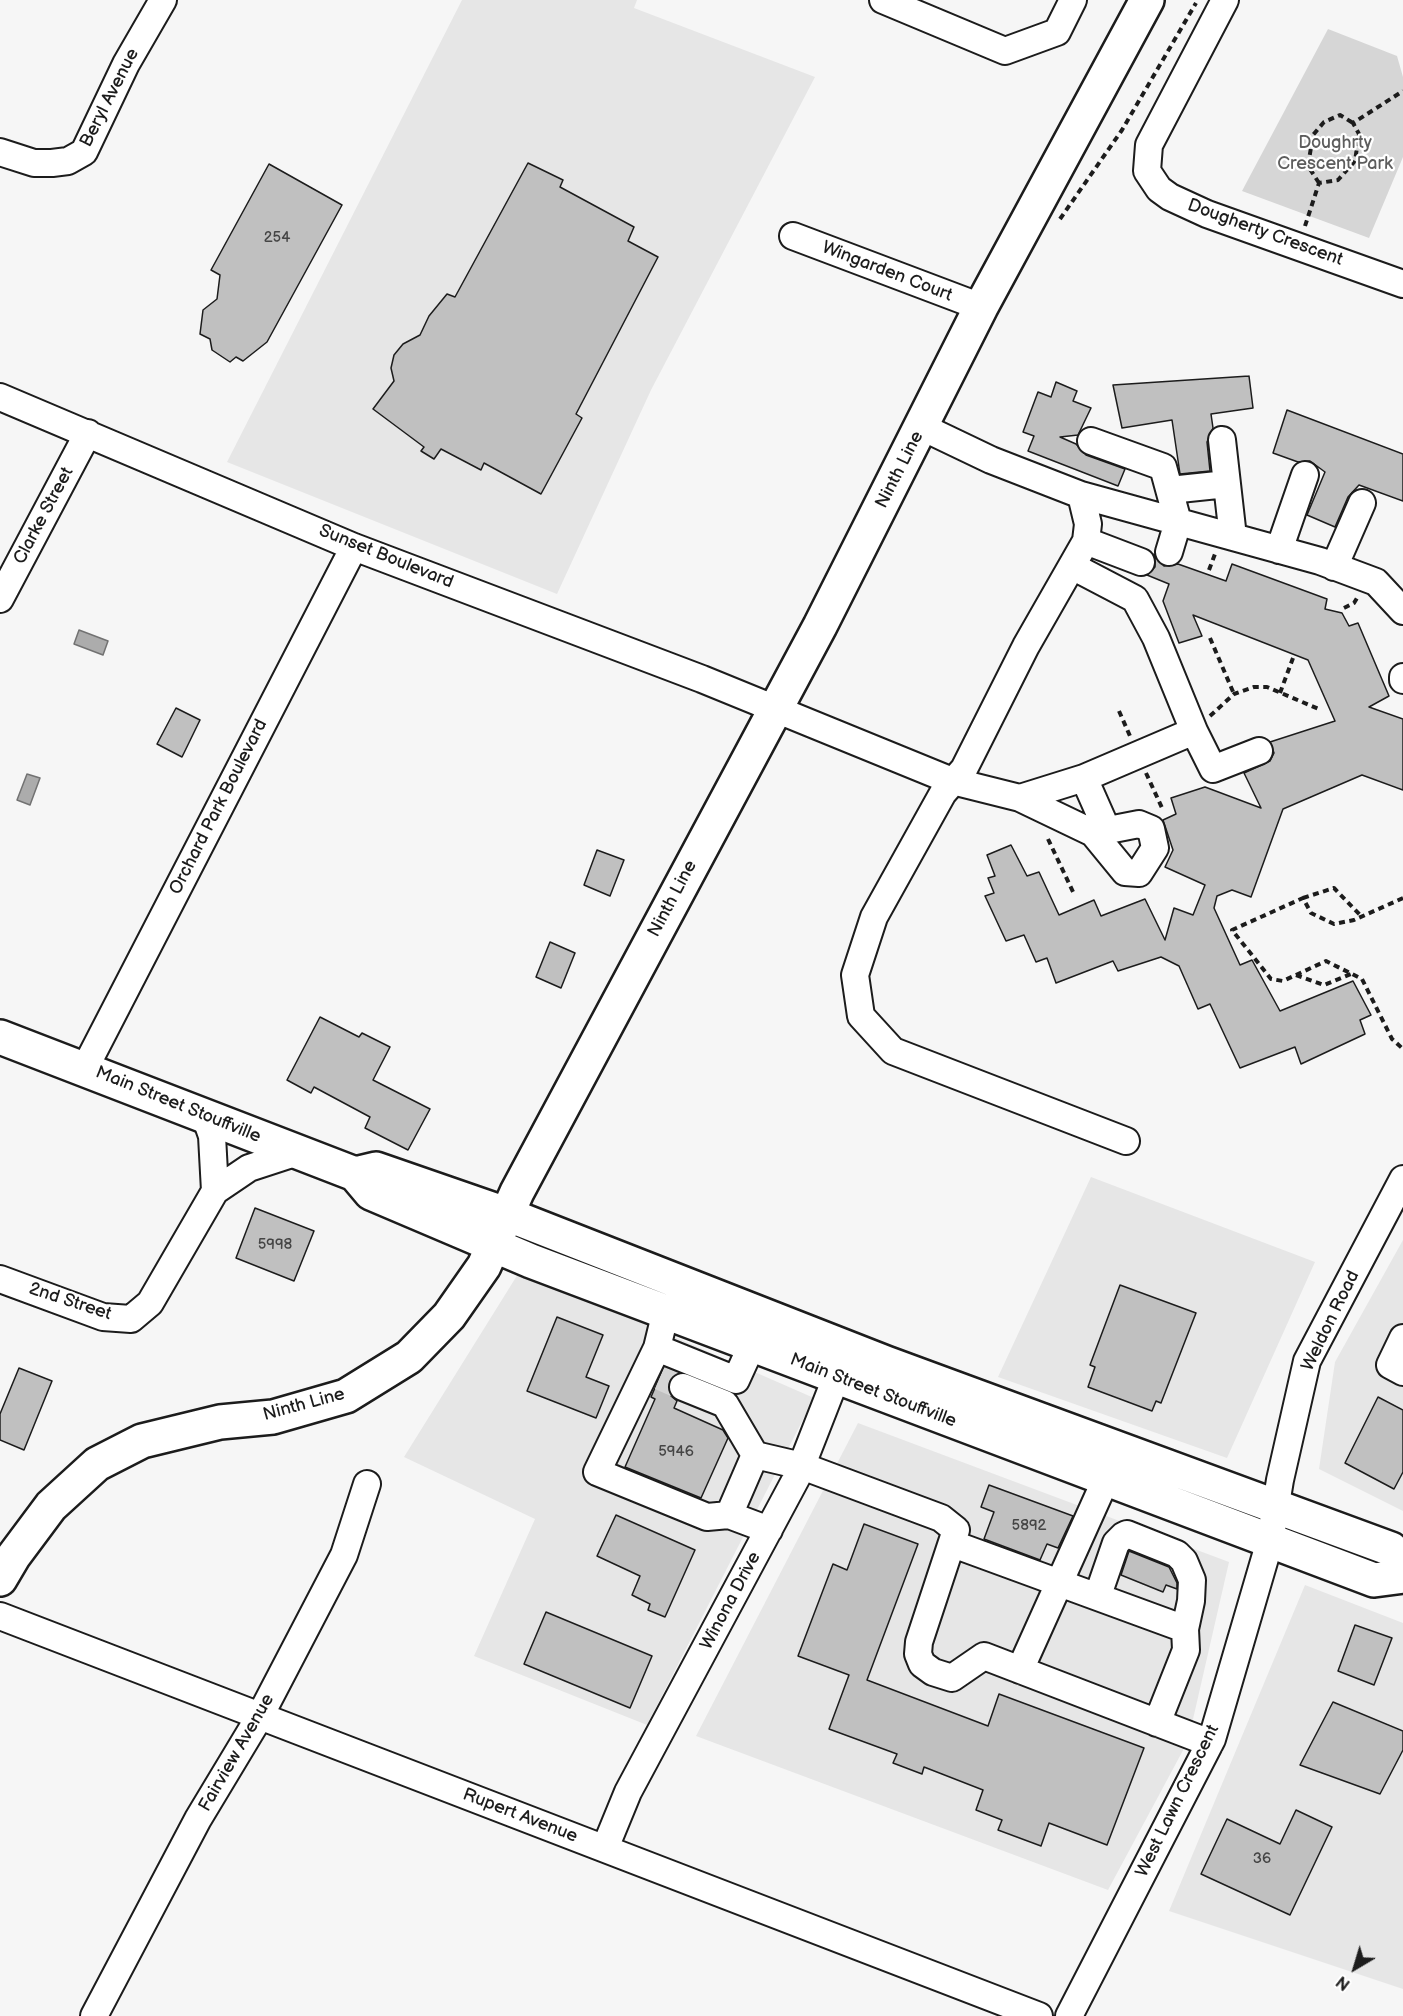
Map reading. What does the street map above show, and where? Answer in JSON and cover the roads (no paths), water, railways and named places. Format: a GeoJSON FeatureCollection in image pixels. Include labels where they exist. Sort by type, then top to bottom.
{"type":"FeatureCollection","features":[{"type":"Feature","properties":{"kind":"main road","name":"Ninth Line"},"geometry":{"type":"LineString","coordinates":[[0,1579],[51,1506],[97,1464],[142,1441],[220,1422],[273,1417],[346,1396],[409,1356],[449,1316],[484,1266],[506,1214],[775,708],[922,427],[981,307],[1147,0]]}},
{"type":"Feature","properties":{"kind":"main road","name":"Main Street Stouffville"},"geometry":{"type":"LineString","coordinates":[[0,1037],[354,1174],[371,1193],[492,1245],[752,1345],[842,1363],[1275,1507],[1391,1549],[1403,1561]]}},
{"type":"Feature","properties":{"kind":"main road","name":"Main Street Stouffville"},"geometry":{"type":"LineString","coordinates":[[354,1174],[376,1169],[506,1214],[1106,1479],[1374,1580],[1403,1576]]}},
{"type":"Feature","properties":{"kind":"street","name":"Beryl Avenue"},"geometry":{"type":"LineString","coordinates":[[0,152],[34,163],[43,163],[68,162],[84,152],[126,64],[163,0]]}},
{"type":"Feature","properties":{"kind":"street"},"geometry":{"type":"LineString","coordinates":[[883,0],[1005,51],[1057,32],[1073,0]]}},
{"type":"Feature","properties":{"kind":"street","name":"Dougherty Crescent"},"geometry":{"type":"LineString","coordinates":[[1226,0],[1149,145],[1147,171],[1159,189],[1170,197],[1207,214],[1403,284]]}},
{"type":"Feature","properties":{"kind":"street","name":"Wingarden Court"},"geometry":{"type":"LineString","coordinates":[[793,236],[981,307]]}},
{"type":"Feature","properties":{"kind":"street","name":"Sunset Boulevard"},"geometry":{"type":"LineString","coordinates":[[0,397],[354,547],[775,708],[952,781],[1020,798],[1100,832],[1084,778]]}},
{"type":"Feature","properties":{"kind":"street"},"geometry":{"type":"LineString","coordinates":[[922,427],[991,460],[1081,495],[1279,550],[1376,582],[1401,604]]}},
{"type":"Feature","properties":{"kind":"street","name":"Clarke Street"},"geometry":{"type":"LineString","coordinates":[[0,599],[88,433]]}},
{"type":"Feature","properties":{"kind":"street"},"geometry":{"type":"LineString","coordinates":[[1222,440],[1233,537]]}},
{"type":"Feature","properties":{"kind":"street"},"geometry":{"type":"LineString","coordinates":[[1091,441],[1163,467],[1178,522],[1169,552]]}},
{"type":"Feature","properties":{"kind":"street"},"geometry":{"type":"LineString","coordinates":[[1279,550],[1305,476]]}},
{"type":"Feature","properties":{"kind":"street"},"geometry":{"type":"LineString","coordinates":[[1170,490],[1227,484]]}},
{"type":"Feature","properties":{"kind":"street"},"geometry":{"type":"LineString","coordinates":[[1081,495],[1088,524],[1086,541],[1026,646],[964,769],[943,793],[874,917],[855,975],[861,1016],[893,1051],[1126,1141]]}},
{"type":"Feature","properties":{"kind":"street"},"geometry":{"type":"LineString","coordinates":[[1334,567],[1362,503]]}},
{"type":"Feature","properties":{"kind":"street"},"geometry":{"type":"LineString","coordinates":[[1086,541],[1141,562]]}},
{"type":"Feature","properties":{"kind":"street","name":"Orchard Park Boulevard"},"geometry":{"type":"LineString","coordinates":[[85,1068],[354,547]]}},
{"type":"Feature","properties":{"kind":"street"},"geometry":{"type":"LineString","coordinates":[[1072,566],[1135,599],[1156,638],[1194,730],[1213,769],[1258,751]]}},
{"type":"Feature","properties":{"kind":"street"},"geometry":{"type":"LineString","coordinates":[[1020,798],[1084,778],[1194,730]]}},
{"type":"Feature","properties":{"kind":"street"},"geometry":{"type":"LineString","coordinates":[[205,1116],[212,1136],[215,1191]]}},
{"type":"Feature","properties":{"kind":"street","name":"2nd Street"},"geometry":{"type":"LineString","coordinates":[[0,1279],[103,1317],[131,1318],[150,1303],[215,1191],[249,1168],[298,1152]]}},
{"type":"Feature","properties":{"kind":"street","name":"Weldon Road"},"geometry":{"type":"LineString","coordinates":[[1270,1541],[1275,1507],[1307,1361],[1403,1179]]}},
{"type":"Feature","properties":{"kind":"street"},"geometry":{"type":"LineString","coordinates":[[666,1311],[649,1382],[597,1472],[707,1517],[729,1515],[769,1530]]}},
{"type":"Feature","properties":{"kind":"street"},"geometry":{"type":"LineString","coordinates":[[1403,1338],[1390,1365],[1403,1372]]}},
{"type":"Feature","properties":{"kind":"street"},"geometry":{"type":"LineString","coordinates":[[680,1394],[718,1420],[752,1345]]}},
{"type":"Feature","properties":{"kind":"street"},"geometry":{"type":"LineString","coordinates":[[657,1348],[736,1380]]}},
{"type":"Feature","properties":{"kind":"street","name":"Winona Drive"},"geometry":{"type":"LineString","coordinates":[[604,1848],[628,1792],[802,1466],[842,1363]]}},
{"type":"Feature","properties":{"kind":"street"},"geometry":{"type":"LineString","coordinates":[[725,1404],[755,1455],[802,1466],[941,1518],[956,1530],[919,1642],[918,1654],[922,1664],[943,1677],[952,1678],[984,1656],[1210,1743]]}},
{"type":"Feature","properties":{"kind":"street"},"geometry":{"type":"LineString","coordinates":[[729,1515],[755,1455]]}},
{"type":"Feature","properties":{"kind":"street"},"geometry":{"type":"LineString","coordinates":[[1020,1670],[1106,1479]]}},
{"type":"Feature","properties":{"kind":"street","name":"Fairview Avenue"},"geometry":{"type":"LineString","coordinates":[[94,2016],[198,1820],[260,1716],[344,1555],[367,1484]]}},
{"type":"Feature","properties":{"kind":"street"},"geometry":{"type":"LineString","coordinates":[[1098,1595],[1116,1543],[1127,1534],[1177,1554],[1184,1561],[1192,1580],[1191,1601],[1185,1629],[1186,1650],[1157,1723]]}},
{"type":"Feature","properties":{"kind":"street","name":"West Lawn Crescent"},"geometry":{"type":"LineString","coordinates":[[1069,2016],[1210,1743],[1270,1541]]}},
{"type":"Feature","properties":{"kind":"street"},"geometry":{"type":"LineString","coordinates":[[953,1544],[1060,1581],[1185,1629]]}},
{"type":"Feature","properties":{"kind":"street","name":"Rupert Avenue"},"geometry":{"type":"LineString","coordinates":[[0,1616],[1039,2016]]}},
{"type":"Feature","properties":{"kind":"tunnel"},"geometry":{"type":"LineString","coordinates":[[660,1377],[683,1387]]}},
{"type":"Feature","properties":{"kind":"park label","name":"Doughrty Crescent Park"},"geometry":{"type":"Point","coordinates":[1335,153]}}]}
